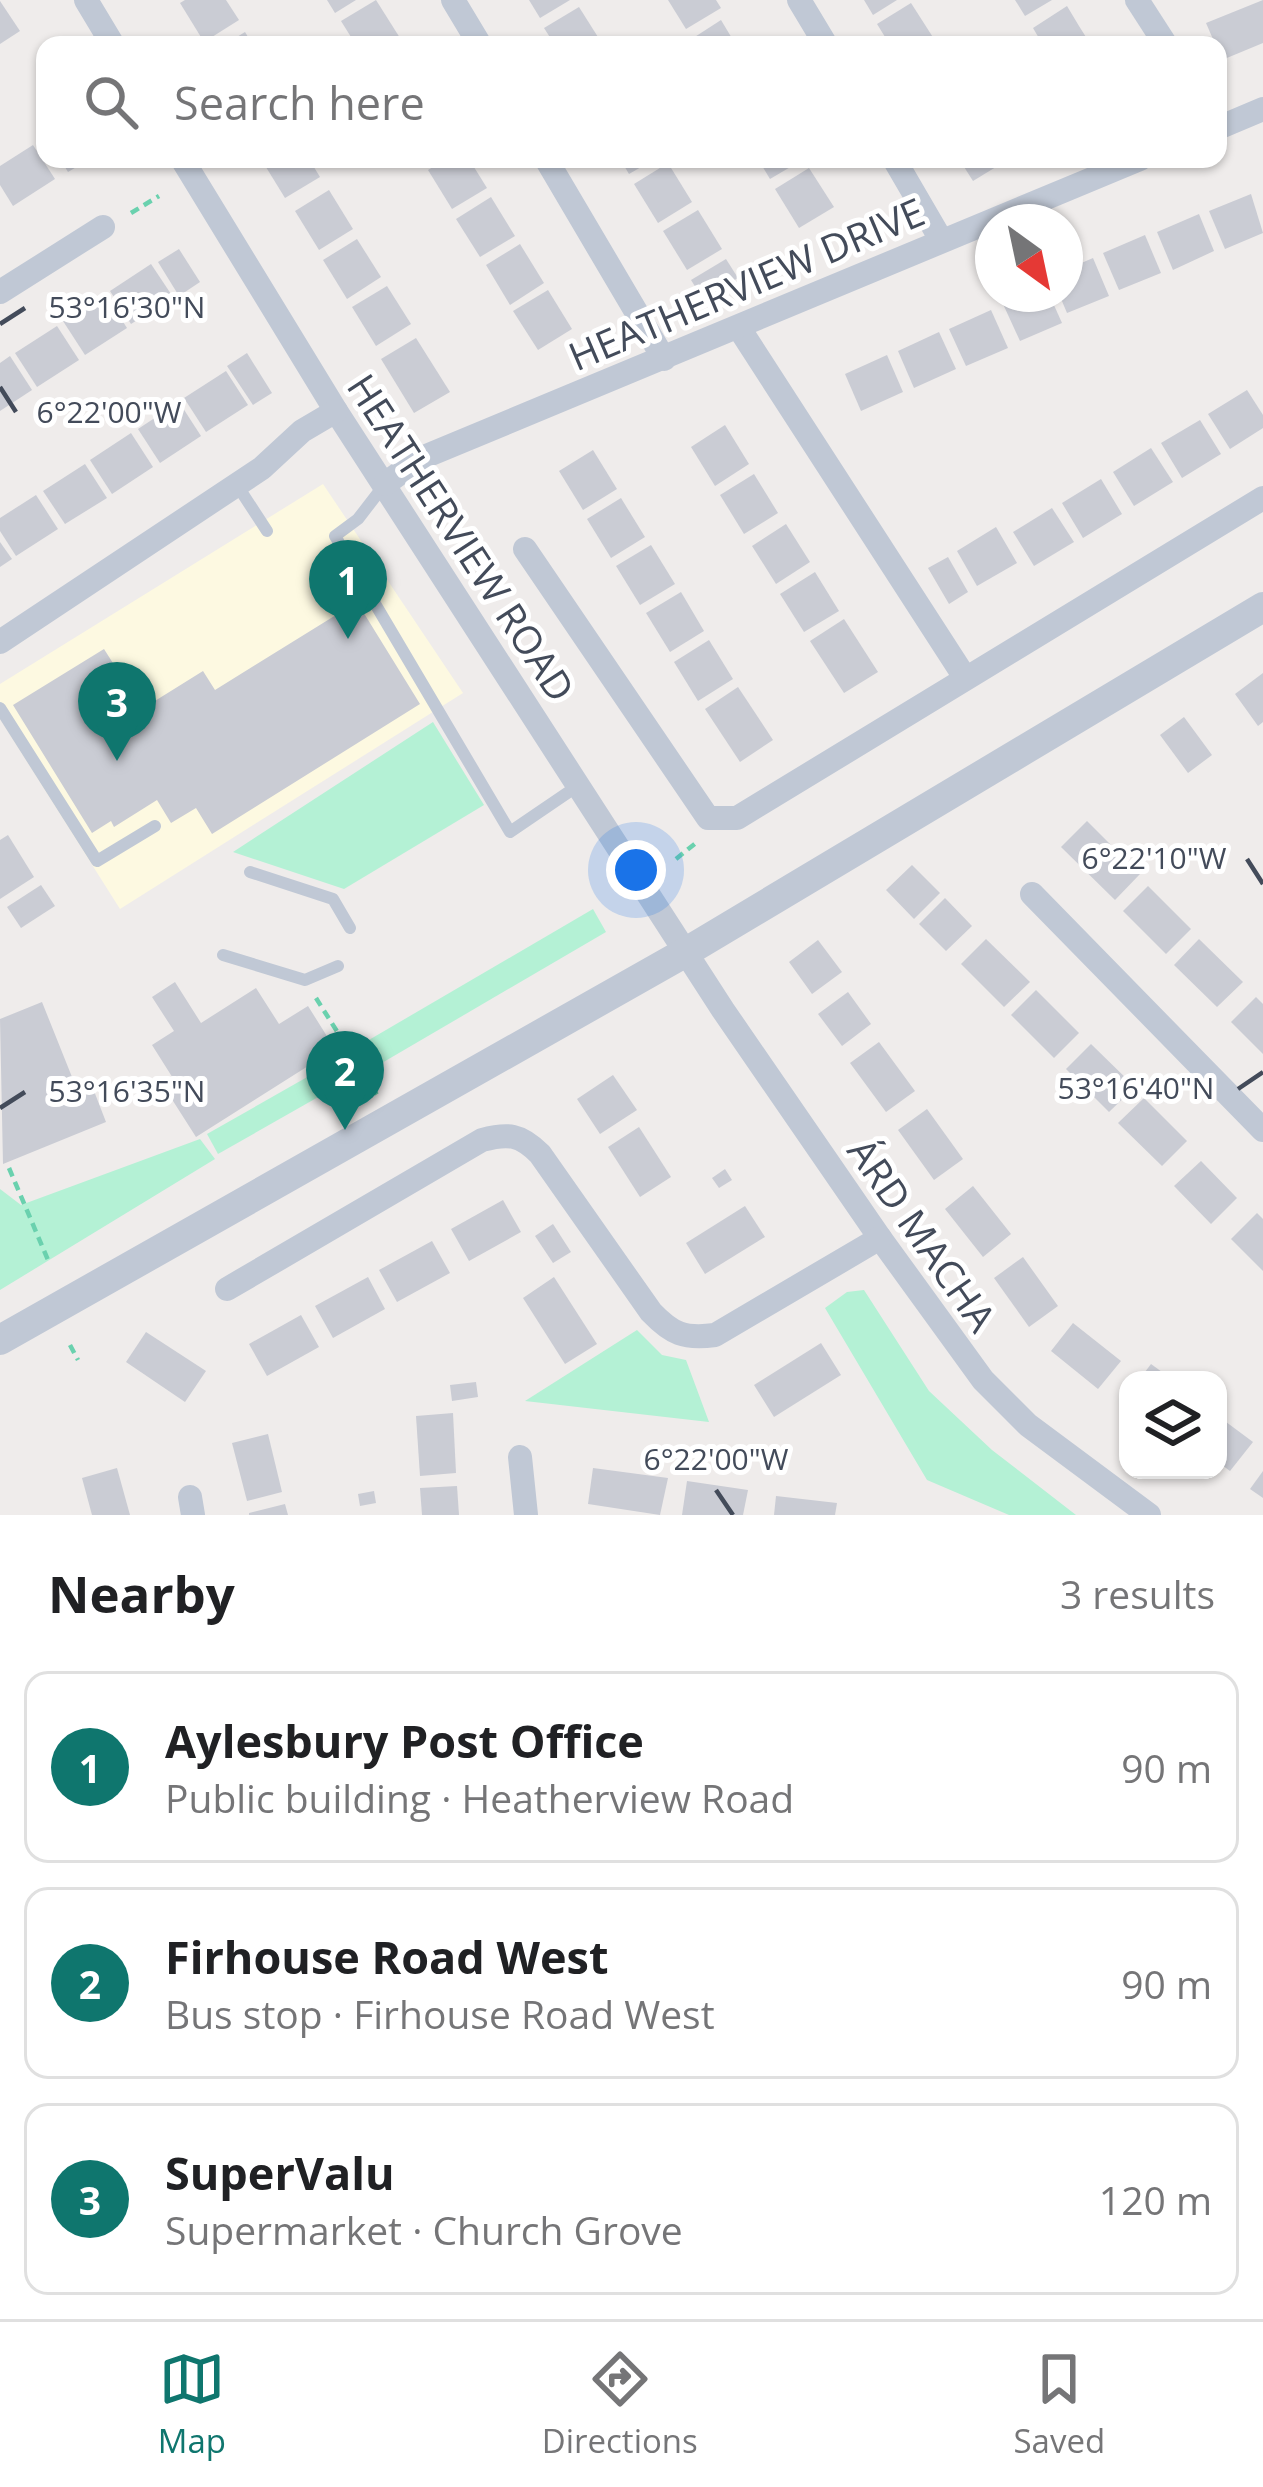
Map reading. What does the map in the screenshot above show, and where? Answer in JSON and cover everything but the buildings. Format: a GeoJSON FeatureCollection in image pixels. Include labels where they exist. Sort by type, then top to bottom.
{"type":"FeatureCollection","features":[{"type":"Feature","properties":{"kind":"street"},"geometry":{"type":"LineString","coordinates":[[86,0],[108,36]]}},
{"type":"Feature","properties":{"kind":"street"},"geometry":{"type":"LineString","coordinates":[[453,0],[474,36]]}},
{"type":"Feature","properties":{"kind":"street"},"geometry":{"type":"LineString","coordinates":[[799,0],[821,36]]}},
{"type":"Feature","properties":{"kind":"street"},"geometry":{"type":"LineString","coordinates":[[1138,0],[1160,36]]}},
{"type":"Feature","properties":{"kind":"street"},"geometry":{"type":"LineString","coordinates":[[1227,124],[1263,109]]}},
{"type":"Feature","properties":{"kind":"street","name":"HEATHERVIEW ROAD"},"geometry":{"type":"LineString","coordinates":[[188,168],[336,411],[686,952]]}},
{"type":"Feature","properties":{"kind":"street"},"geometry":{"type":"LineString","coordinates":[[552,168],[664,359]]}},
{"type":"Feature","properties":{"kind":"street"},"geometry":{"type":"LineString","coordinates":[[899,168],[940,238]]}},
{"type":"Feature","properties":{"kind":"street","name":"HEATHERVIEW DRIVE"},"geometry":{"type":"LineString","coordinates":[[385,484],[419,459],[1117,168]]}},
{"type":"Feature","properties":{"kind":"street"},"geometry":{"type":"LineString","coordinates":[[0,292],[103,227]]}},
{"type":"Feature","properties":{"kind":"street"},"geometry":{"type":"LineString","coordinates":[[740,328],[964,676]]}},
{"type":"Feature","properties":{"kind":"street"},"geometry":{"type":"LineString","coordinates":[[0,642],[237,485],[336,411]]}},
{"type":"Feature","properties":{"kind":"street"},"geometry":{"type":"LineString","coordinates":[[525,549],[708,818],[718,821],[737,818],[1263,498]]}},
{"type":"Feature","properties":{"kind":"street"},"geometry":{"type":"LineString","coordinates":[[0,1340],[686,952],[1263,607]]}},
{"type":"Feature","properties":{"kind":"street"},"geometry":{"type":"LineString","coordinates":[[1033,894],[1263,1130]]}},
{"type":"Feature","properties":{"kind":"street","name":"ÁRD MACHA"},"geometry":{"type":"LineString","coordinates":[[686,952],[880,1238],[983,1380],[1028,1426],[1149,1515]]}},
{"type":"Feature","properties":{"kind":"street"},"geometry":{"type":"LineString","coordinates":[[227,1289],[482,1140],[506,1133],[524,1139],[562,1179],[651,1312],[668,1330],[686,1339],[715,1335],[880,1238]]}},
{"type":"Feature","properties":{"kind":"street"},"geometry":{"type":"LineString","coordinates":[[520,1457],[526,1515]]}},
{"type":"Feature","properties":{"kind":"lane"},"geometry":{"type":"LineString","coordinates":[[385,484],[358,519],[335,536],[510,832],[580,784]]}},
{"type":"Feature","properties":{"kind":"lane"},"geometry":{"type":"LineString","coordinates":[[237,485],[267,531]]}},
{"type":"Feature","properties":{"kind":"lane"},"geometry":{"type":"LineString","coordinates":[[0,708],[97,861],[155,826]]}},
{"type":"Feature","properties":{"kind":"lane"},"geometry":{"type":"LineString","coordinates":[[250,872],[333,898],[350,928]]}},
{"type":"Feature","properties":{"kind":"lane"},"geometry":{"type":"LineString","coordinates":[[223,955],[304,980],[338,966]]}},
{"type":"Feature","properties":{"kind":"path"},"geometry":{"type":"LineString","coordinates":[[131,213],[159,196]]}},
{"type":"Feature","properties":{"kind":"path"},"geometry":{"type":"LineString","coordinates":[[676,859],[697,842]]}},
{"type":"Feature","properties":{"kind":"path"},"geometry":{"type":"LineString","coordinates":[[304,980],[380,1100]]}},
{"type":"Feature","properties":{"kind":"path"},"geometry":{"type":"LineString","coordinates":[[9,1168],[48,1260]]}},
{"type":"Feature","properties":{"kind":"path"},"geometry":{"type":"LineString","coordinates":[[70,1345],[78,1360]]}},
{"type":"Feature","properties":{"kind":"shaded area"},"geometry":{"type":"Polygon","coordinates":[[[323,484],[463,693],[120,909],[0,719],[0,684],[323,484]]]}},
{"type":"Feature","properties":{"kind":"green space"},"geometry":{"type":"Polygon","coordinates":[[[433,722],[484,805],[344,889],[233,852],[433,722]]]}},
{"type":"Feature","properties":{"kind":"green space"},"geometry":{"type":"Polygon","coordinates":[[[593,909],[606,932],[375,1067],[362,1044],[593,909]]]}},
{"type":"Feature","properties":{"kind":"green space"},"geometry":{"type":"Polygon","coordinates":[[[346,1055],[357,1075],[218,1154],[207,1134],[346,1055]]]}},
{"type":"Feature","properties":{"kind":"green space"},"geometry":{"type":"Polygon","coordinates":[[[200,1139],[215,1159],[0,1290],[0,1189],[21,1205],[200,1139]]]}},
{"type":"Feature","properties":{"kind":"green space"},"geometry":{"type":"Polygon","coordinates":[[[864,1290],[929,1391],[992,1450],[1076,1515],[1009,1515],[927,1480],[825,1308],[847,1292],[864,1290]]]}},
{"type":"Feature","properties":{"kind":"green space"},"geometry":{"type":"Polygon","coordinates":[[[637,1330],[662,1355],[686,1360],[709,1422],[525,1401],[637,1330]]]}},
{"type":"Feature","properties":{"kind":"place","name":"Aylesbury Post Office"},"geometry":{"type":"Point","coordinates":[348,639]}},
{"type":"Feature","properties":{"kind":"place","name":"SuperValu"},"geometry":{"type":"Point","coordinates":[117,761]}},
{"type":"Feature","properties":{"kind":"place","name":"Firhouse Road West"},"geometry":{"type":"Point","coordinates":[345,1130]}}]}
